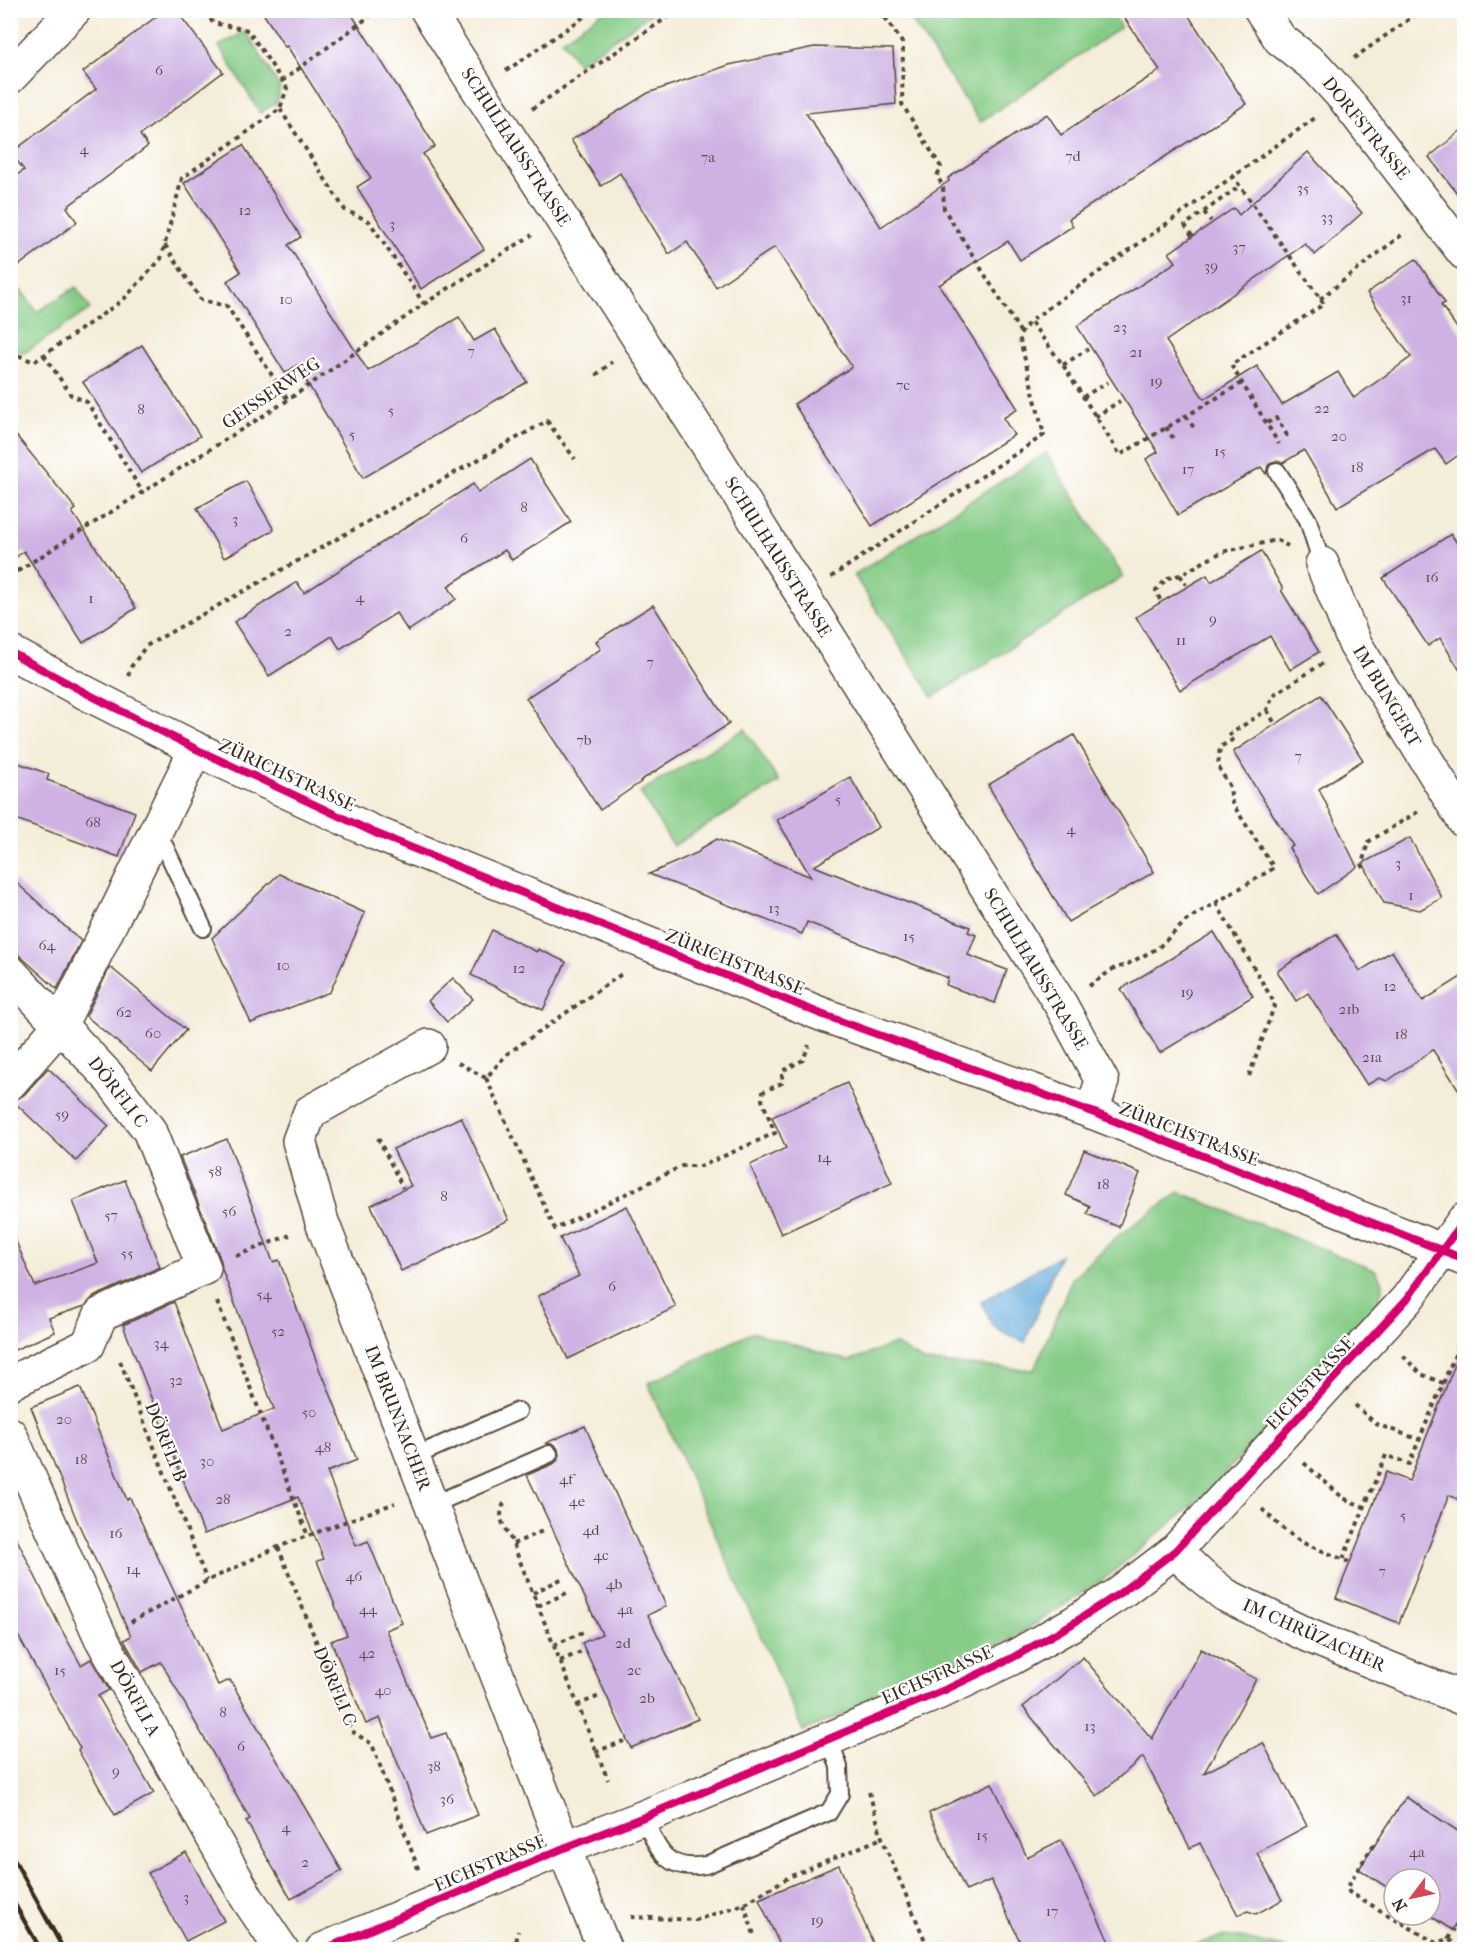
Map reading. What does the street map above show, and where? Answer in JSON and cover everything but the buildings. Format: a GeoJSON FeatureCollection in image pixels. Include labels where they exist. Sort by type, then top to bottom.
{"type":"FeatureCollection","features":[{"type":"Feature","properties":{"kind":"street"},"geometry":{"type":"LineString","coordinates":[[10,77],[74,10]]}},
{"type":"Feature","properties":{"kind":"street","name":"SCHULHAUSSTRASSE"},"geometry":{"type":"LineString","coordinates":[[427,10],[680,402],[1061,1005],[1102,1081],[1092,1112]]}},
{"type":"Feature","properties":{"kind":"street","name":"DORFSTRASSE"},"geometry":{"type":"LineString","coordinates":[[1261,10],[1280,39],[1316,67],[1345,99],[1464,253]]}},
{"type":"Feature","properties":{"kind":"street","name":"IM BUNGERT"},"geometry":{"type":"LineString","coordinates":[[1322,564],[1354,644],[1456,807]]}},
{"type":"Feature","properties":{"kind":"street","name":"ZÜRICHSTRASSE"},"geometry":{"type":"LineString","coordinates":[[10,652],[196,749],[375,833],[821,1014],[1092,1112],[1454,1255]]}},
{"type":"Feature","properties":{"kind":"street"},"geometry":{"type":"LineString","coordinates":[[10,1083],[61,1024],[196,749]]}},
{"type":"Feature","properties":{"kind":"street","name":"DÖRFLI C"},"geometry":{"type":"LineString","coordinates":[[10,972],[107,1075],[149,1130],[204,1268]]}},
{"type":"Feature","properties":{"kind":"street","name":"IM BRUNNACHER"},"geometry":{"type":"LineString","coordinates":[[429,1046],[310,1112],[299,1141],[322,1222],[413,1458],[416,1503],[564,1848],[605,1950]]}},
{"type":"Feature","properties":{"kind":"street","name":"EICHSTRASSE"},"geometry":{"type":"LineString","coordinates":[[322,1950],[947,1689],[1012,1658],[1072,1624],[1120,1593],[1175,1551],[1407,1299],[1454,1255],[1464,1220]]}},
{"type":"Feature","properties":{"kind":"street"},"geometry":{"type":"LineString","coordinates":[[10,1383],[88,1345],[101,1314],[204,1268]]}},
{"type":"Feature","properties":{"kind":"street","name":"DÖRFLI A"},"geometry":{"type":"LineString","coordinates":[[10,1434],[101,1638],[247,1898],[282,1950]]}},
{"type":"Feature","properties":{"kind":"street","name":"IM CHRÜZACHER"},"geometry":{"type":"LineString","coordinates":[[1175,1551],[1200,1575],[1226,1595],[1307,1635],[1464,1700]]}},
{"type":"Feature","properties":{"kind":"lane"},"geometry":{"type":"LineString","coordinates":[[1277,471],[1308,520],[1322,564]]}},
{"type":"Feature","properties":{"kind":"lane"},"geometry":{"type":"LineString","coordinates":[[157,830],[203,928]]}},
{"type":"Feature","properties":{"kind":"lane"},"geometry":{"type":"LineString","coordinates":[[413,1458],[518,1411]]}},
{"type":"Feature","properties":{"kind":"lane"},"geometry":{"type":"LineString","coordinates":[[416,1503],[549,1454]]}},
{"type":"Feature","properties":{"kind":"lane"},"geometry":{"type":"LineString","coordinates":[[644,1817],[652,1837],[670,1862],[688,1868],[706,1865],[829,1812],[840,1794],[839,1767],[829,1738]]}},
{"type":"Feature","properties":{"kind":"path"},"geometry":{"type":"LineString","coordinates":[[10,351],[34,362],[123,300],[161,259],[182,178],[280,109],[287,88],[248,30],[213,23],[205,10]]}},
{"type":"Feature","properties":{"kind":"path"},"geometry":{"type":"LineString","coordinates":[[282,81],[378,10]]}},
{"type":"Feature","properties":{"kind":"path"},"geometry":{"type":"LineString","coordinates":[[478,90],[594,10]]}},
{"type":"Feature","properties":{"kind":"path"},"geometry":{"type":"LineString","coordinates":[[530,110],[678,10]]}},
{"type":"Feature","properties":{"kind":"path"},"geometry":{"type":"LineString","coordinates":[[880,10],[903,44],[902,104],[941,166],[937,176],[943,186],[944,209],[1021,333]]}},
{"type":"Feature","properties":{"kind":"path"},"geometry":{"type":"LineString","coordinates":[[1327,79],[1422,10]]}},
{"type":"Feature","properties":{"kind":"path"},"geometry":{"type":"LineString","coordinates":[[280,109],[345,210],[369,221],[424,304]]}},
{"type":"Feature","properties":{"kind":"path"},"geometry":{"type":"LineString","coordinates":[[802,596],[1044,435],[1019,336],[1030,321],[1319,116]]}},
{"type":"Feature","properties":{"kind":"path"},"geometry":{"type":"LineString","coordinates":[[1232,176],[1324,304],[1231,365],[1284,453]]}},
{"type":"Feature","properties":{"kind":"path"},"geometry":{"type":"LineString","coordinates":[[1192,236],[1185,225],[1240,186]]}},
{"type":"Feature","properties":{"kind":"path"},"geometry":{"type":"LineString","coordinates":[[1204,212],[1211,221]]}},
{"type":"Feature","properties":{"kind":"path"},"geometry":{"type":"LineString","coordinates":[[1320,299],[1410,228]]}},
{"type":"Feature","properties":{"kind":"path"},"geometry":{"type":"LineString","coordinates":[[165,244],[201,300],[226,306],[288,400]]}},
{"type":"Feature","properties":{"kind":"path"},"geometry":{"type":"LineString","coordinates":[[1030,321],[1063,365],[1120,455],[1242,383]]}},
{"type":"Feature","properties":{"kind":"path"},"geometry":{"type":"LineString","coordinates":[[1063,365],[1088,349]]}},
{"type":"Feature","properties":{"kind":"path"},"geometry":{"type":"LineString","coordinates":[[44,355],[71,396],[87,402],[143,493]]}},
{"type":"Feature","properties":{"kind":"path"},"geometry":{"type":"LineString","coordinates":[[1083,397],[1108,381]]}},
{"type":"Feature","properties":{"kind":"path"},"geometry":{"type":"LineString","coordinates":[[1095,417],[1120,401]]}},
{"type":"Feature","properties":{"kind":"path"},"geometry":{"type":"LineString","coordinates":[[1186,416],[1194,428]]}},
{"type":"Feature","properties":{"kind":"path"},"geometry":{"type":"LineString","coordinates":[[1266,423],[1276,418],[1287,435],[1290,433]]}},
{"type":"Feature","properties":{"kind":"path"},"geometry":{"type":"LineString","coordinates":[[128,678],[131,667],[146,646],[547,421],[575,459]]}},
{"type":"Feature","properties":{"kind":"path"},"geometry":{"type":"LineString","coordinates":[[1166,427],[1173,438]]}},
{"type":"Feature","properties":{"kind":"path"},"geometry":{"type":"LineString","coordinates":[[1160,600],[1155,590],[1168,578],[1180,576],[1222,552],[1277,540],[1322,564]]}},
{"type":"Feature","properties":{"kind":"path"},"geometry":{"type":"LineString","coordinates":[[10,562],[18,572]]}},
{"type":"Feature","properties":{"kind":"path"},"geometry":{"type":"LineString","coordinates":[[1180,576],[1186,585]]}},
{"type":"Feature","properties":{"kind":"path"},"geometry":{"type":"LineString","coordinates":[[1098,979],[1116,967],[1124,966],[1158,948],[1187,920],[1274,868],[1232,803],[1230,787],[1218,766],[1220,747],[1234,739],[1230,734],[1267,710],[1273,695],[1354,644]]}},
{"type":"Feature","properties":{"kind":"path"},"geometry":{"type":"LineString","coordinates":[[1267,710],[1274,722]]}},
{"type":"Feature","properties":{"kind":"path"},"geometry":{"type":"LineString","coordinates":[[1364,868],[1362,864],[1368,842],[1456,807]]}},
{"type":"Feature","properties":{"kind":"path"},"geometry":{"type":"LineString","coordinates":[[1216,903],[1275,1004],[1249,1076]]}},
{"type":"Feature","properties":{"kind":"path"},"geometry":{"type":"LineString","coordinates":[[486,1078],[507,1054],[626,971]]}},
{"type":"Feature","properties":{"kind":"path"},"geometry":{"type":"LineString","coordinates":[[429,1046],[486,1078],[555,1229],[682,1166],[702,1166],[775,1133],[762,1100],[764,1092],[782,1083],[782,1071],[803,1060],[809,1044]]}},
{"type":"Feature","properties":{"kind":"path"},"geometry":{"type":"LineString","coordinates":[[378,1138],[403,1188]]}},
{"type":"Feature","properties":{"kind":"path"},"geometry":{"type":"LineString","coordinates":[[308,1536],[204,1268],[322,1222]]}},
{"type":"Feature","properties":{"kind":"path"},"geometry":{"type":"LineString","coordinates":[[1342,1559],[1367,1508],[1386,1455],[1409,1464],[1421,1440],[1460,1343],[1464,1309]]}},
{"type":"Feature","properties":{"kind":"path"},"geometry":{"type":"LineString","coordinates":[[1401,1354],[1421,1374],[1444,1383]]}},
{"type":"Feature","properties":{"kind":"path"},"geometry":{"type":"LineString","coordinates":[[1348,1399],[1376,1424],[1421,1440]]}},
{"type":"Feature","properties":{"kind":"path"},"geometry":{"type":"LineString","coordinates":[[1297,1456],[1343,1498],[1367,1508]]}},
{"type":"Feature","properties":{"kind":"path"},"geometry":{"type":"LineString","coordinates":[[508,1498],[500,1513],[608,1780]]}},
{"type":"Feature","properties":{"kind":"path"},"geometry":{"type":"LineString","coordinates":[[1255,1502],[1282,1528],[1302,1542],[1349,1562]]}},
{"type":"Feature","properties":{"kind":"path"},"geometry":{"type":"LineString","coordinates":[[101,1638],[207,1581],[278,1547],[416,1503]]}},
{"type":"Feature","properties":{"kind":"path"},"geometry":{"type":"LineString","coordinates":[[513,1544],[544,1530]]}},
{"type":"Feature","properties":{"kind":"path"},"geometry":{"type":"LineString","coordinates":[[533,1593],[563,1578]]}},
{"type":"Feature","properties":{"kind":"path"},"geometry":{"type":"LineString","coordinates":[[538,1606],[568,1592]]}},
{"type":"Feature","properties":{"kind":"path"},"geometry":{"type":"LineString","coordinates":[[554,1645],[586,1631]]}},
{"type":"Feature","properties":{"kind":"path"},"geometry":{"type":"LineString","coordinates":[[560,1661],[584,1651]]}},
{"type":"Feature","properties":{"kind":"path"},"geometry":{"type":"LineString","coordinates":[[577,1705],[602,1695]]}},
{"type":"Feature","properties":{"kind":"path"},"geometry":{"type":"LineString","coordinates":[[596,1752],[624,1741]]}},
{"type":"Feature","properties":{"kind":"path"},"geometry":{"type":"LineString","coordinates":[[868,1789],[882,1838],[929,1950]]}},
{"type":"Feature","properties":{"kind":"path"},"geometry":{"type":"LineString","coordinates":[[627,1917],[696,1920],[744,1904],[789,1877],[882,1838]]}},
{"type":"Feature","properties":{"kind":"path"},"geometry":{"type":"LineString","coordinates":[[1374,1844],[1347,1887],[1349,1892],[1382,1912]]}},
{"type":"Feature","properties":{"kind":"path"},"geometry":{"type":"LineString","coordinates":[[744,1904],[755,1938]]}},
{"type":"Feature","properties":{"kind":"path"},"geometry":{"type":"LineString","coordinates":[[1408,1927],[1436,1943],[1445,1940],[1463,1950]]}},
{"type":"Feature","properties":{"kind":"path"},"geometry":{"type":"LineString","coordinates":[[1439,1950],[1455,1929]]}},
{"type":"Feature","properties":{"kind":"path"},"geometry":{"type":"LineString","coordinates":[[514,1950],[518,1931]]}},
{"type":"Feature","properties":{"kind":"green space"},"geometry":{"type":"Polygon","coordinates":[[[604,11],[655,11],[578,64],[562,40],[604,11]]]}},
{"type":"Feature","properties":{"kind":"green space"},"geometry":{"type":"Polygon","coordinates":[[[905,11],[1110,11],[1121,27],[980,122],[905,11]]]}},
{"type":"Feature","properties":{"kind":"green space"},"geometry":{"type":"Polygon","coordinates":[[[246,31],[280,88],[277,102],[260,113],[219,46],[246,31]]]}},
{"type":"Feature","properties":{"kind":"green space"},"geometry":{"type":"Polygon","coordinates":[[[76,287],[90,309],[24,353],[10,346],[11,297],[21,290],[37,312],[76,287]]]}},
{"type":"Feature","properties":{"kind":"green space"},"geometry":{"type":"Polygon","coordinates":[[[1046,453],[1123,576],[933,697],[854,575],[1046,453]]]}},
{"type":"Feature","properties":{"kind":"green space"},"geometry":{"type":"Polygon","coordinates":[[[745,729],[779,782],[673,846],[640,792],[745,729]]]}},
{"type":"Feature","properties":{"kind":"green space"},"geometry":{"type":"Polygon","coordinates":[[[1179,1192],[1375,1270],[1383,1283],[1378,1306],[1206,1494],[1103,1580],[1002,1645],[912,1686],[803,1731],[648,1383],[753,1332],[849,1361],[895,1344],[925,1362],[1034,1370],[1073,1277],[1119,1235],[1179,1192]]]}},
{"type":"Feature","properties":{"kind":"green space"},"geometry":{"type":"Polygon","coordinates":[[[1224,1936],[1241,1938],[1287,1949],[1181,1949],[1224,1936]]]}},
{"type":"Feature","properties":{"kind":"water"},"geometry":{"type":"Polygon","coordinates":[[[1060,1255],[1025,1342],[993,1326],[981,1302],[1060,1255]]]}},
{"type":"Feature","properties":{"kind":"railway"},"geometry":{"type":"LineString","coordinates":[[10,1852],[64,1950]]}},
{"type":"Feature","properties":{"kind":"railway"},"geometry":{"type":"LineString","coordinates":[[10,1896],[41,1950]]}},
{"type":"Feature","properties":{"kind":"cycle path"},"geometry":{"type":"LineString","coordinates":[[10,652],[196,749],[375,833],[821,1014],[1092,1112],[1464,1259]]}},
{"type":"Feature","properties":{"kind":"cycle path"},"geometry":{"type":"LineString","coordinates":[[322,1950],[947,1689],[1012,1658],[1072,1624],[1120,1593],[1175,1551],[1407,1299],[1464,1220]]}}]}
